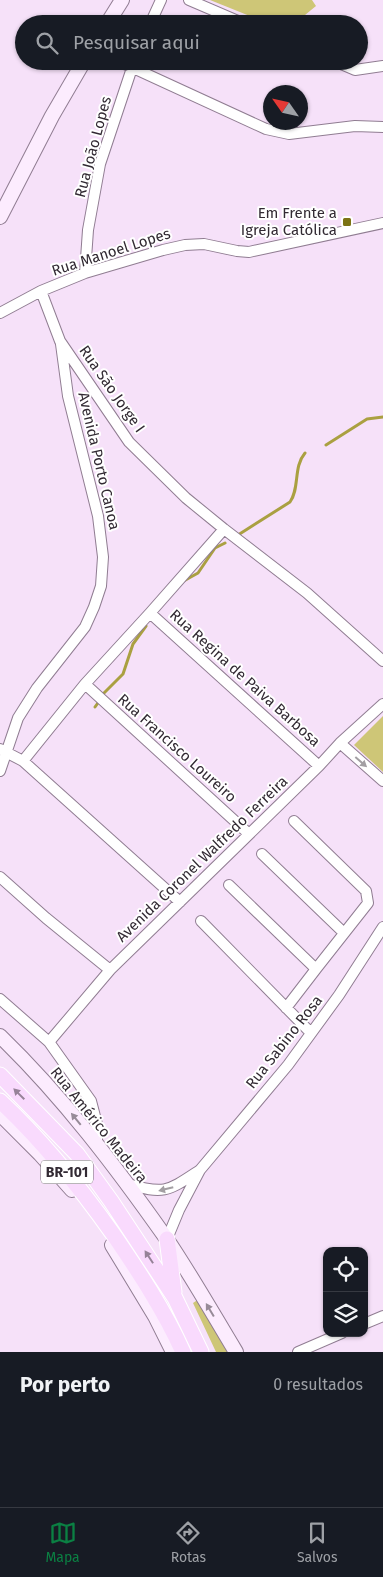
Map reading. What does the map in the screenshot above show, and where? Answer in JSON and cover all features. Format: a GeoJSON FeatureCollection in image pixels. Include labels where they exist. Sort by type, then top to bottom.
{"type":"FeatureCollection","features":[{"type":"Feature","properties":{"kind":"main road","name":"BR-101"},"geometry":{"type":"LineString","coordinates":[[0,1075],[76,1154],[131,1228],[175,1298],[201,1352]]}},
{"type":"Feature","properties":{"kind":"main road","name":"BR-101"},"geometry":{"type":"LineString","coordinates":[[0,1101],[70,1175],[97,1212],[140,1273],[167,1318],[183,1352]]}},
{"type":"Feature","properties":{"kind":"main road"},"geometry":{"type":"LineString","coordinates":[[167,1239],[175,1298]]}},
{"type":"Feature","properties":{"kind":"street"},"geometry":{"type":"LineString","coordinates":[[113,15],[122,0]]}},
{"type":"Feature","properties":{"kind":"street"},"geometry":{"type":"LineString","coordinates":[[154,15],[161,0]]}},
{"type":"Feature","properties":{"kind":"street"},"geometry":{"type":"LineString","coordinates":[[188,0],[224,15]]}},
{"type":"Feature","properties":{"kind":"street"},"geometry":{"type":"LineString","coordinates":[[368,68],[383,66]]}},
{"type":"Feature","properties":{"kind":"street"},"geometry":{"type":"LineString","coordinates":[[0,217],[52,116],[79,70]]}},
{"type":"Feature","properties":{"kind":"street","name":"Rua João Lopes"},"geometry":{"type":"LineString","coordinates":[[85,273],[88,230],[100,164],[131,70]]}},
{"type":"Feature","properties":{"kind":"street"},"geometry":{"type":"LineString","coordinates":[[145,70],[266,129],[279,133],[289,134],[355,126],[383,127]]}},
{"type":"Feature","properties":{"kind":"street","name":"Rua Manoel Lopes"},"geometry":{"type":"LineString","coordinates":[[0,313],[41,290],[85,273],[162,250],[185,245],[204,244],[249,252],[383,223]]}},
{"type":"Feature","properties":{"kind":"street","name":"Rua São Jorge I"},"geometry":{"type":"LineString","coordinates":[[41,290],[60,341],[129,442],[186,498],[308,593],[383,661]]}},
{"type":"Feature","properties":{"kind":"street","name":"Avenida Porto Canoa"},"geometry":{"type":"LineString","coordinates":[[0,771],[3,752],[18,718],[37,688],[85,627],[101,586],[103,557],[98,516],[68,396],[60,341]]}},
{"type":"Feature","properties":{"kind":"street"},"geometry":{"type":"LineString","coordinates":[[24,761],[85,684],[224,529]]}},
{"type":"Feature","properties":{"kind":"street","name":"Rua Regina de Paiva Barbosa"},"geometry":{"type":"LineString","coordinates":[[150,613],[320,766]]}},
{"type":"Feature","properties":{"kind":"street","name":"Rua Francisco Loureiro"},"geometry":{"type":"LineString","coordinates":[[85,684],[249,834]]}},
{"type":"Feature","properties":{"kind":"street","name":"Avenida Coronel Walfredo Ferreira"},"geometry":{"type":"LineString","coordinates":[[49,1042],[110,970],[320,766],[340,743],[383,704]]}},
{"type":"Feature","properties":{"kind":"street"},"geometry":{"type":"LineString","coordinates":[[340,743],[383,780]]}},
{"type":"Feature","properties":{"kind":"street"},"geometry":{"type":"LineString","coordinates":[[3,752],[24,761],[180,902]]}},
{"type":"Feature","properties":{"kind":"street"},"geometry":{"type":"LineString","coordinates":[[286,1008],[368,903],[366,891],[294,821]]}},
{"type":"Feature","properties":{"kind":"street"},"geometry":{"type":"LineString","coordinates":[[262,854],[344,933]]}},
{"type":"Feature","properties":{"kind":"street"},"geometry":{"type":"LineString","coordinates":[[0,877],[46,918],[110,970]]}},
{"type":"Feature","properties":{"kind":"street"},"geometry":{"type":"LineString","coordinates":[[229,884],[316,970]]}},
{"type":"Feature","properties":{"kind":"street"},"geometry":{"type":"LineString","coordinates":[[201,921],[312,1033]]}},
{"type":"Feature","properties":{"kind":"street","name":"Rua Sabino Rosa"},"geometry":{"type":"LineString","coordinates":[[167,1239],[179,1210],[200,1170],[288,1065],[339,995],[383,927]]}},
{"type":"Feature","properties":{"kind":"street"},"geometry":{"type":"LineString","coordinates":[[0,1000],[49,1042],[91,1102],[97,1124],[97,1146]]}},
{"type":"Feature","properties":{"kind":"street","name":"Rua Américo Madeira"},"geometry":{"type":"LineString","coordinates":[[0,1036],[52,1089],[128,1184],[167,1239],[236,1352]]}},
{"type":"Feature","properties":{"kind":"street"},"geometry":{"type":"LineString","coordinates":[[0,1114],[40,1154],[85,1205],[141,1291],[173,1352]]}},
{"type":"Feature","properties":{"kind":"street","name":"Rua Sabino Rosa"},"geometry":{"type":"LineString","coordinates":[[128,1184],[154,1191],[166,1190],[200,1170]]}},
{"type":"Feature","properties":{"kind":"street"},"geometry":{"type":"LineString","coordinates":[[368,1322],[383,1316]]}},
{"type":"Feature","properties":{"kind":"street"},"geometry":{"type":"LineString","coordinates":[[298,1352],[333,1337]]}},
{"type":"Feature","properties":{"kind":"shaded area"},"geometry":{"type":"Polygon","coordinates":[[[210,0],[312,0],[316,6],[305,15],[248,15],[210,0]]]}},
{"type":"Feature","properties":{"kind":"shaded area"},"geometry":{"type":"Polygon","coordinates":[[[383,716],[383,772],[354,745],[383,716]]]}},
{"type":"Feature","properties":{"kind":"shaded area"},"geometry":{"type":"Polygon","coordinates":[[[199,1299],[231,1352],[216,1352],[193,1303],[199,1299]]]}},
{"type":"Feature","properties":{"kind":"waterway"},"geometry":{"type":"LineString","coordinates":[[326,445],[367,419],[383,417]]}},
{"type":"Feature","properties":{"kind":"waterway"},"geometry":{"type":"LineString","coordinates":[[238,535],[290,502],[295,490],[299,465],[305,453]]}},
{"type":"Feature","properties":{"kind":"waterway"},"geometry":{"type":"LineString","coordinates":[[180,583],[198,573],[215,548],[225,543]]}},
{"type":"Feature","properties":{"kind":"waterway"},"geometry":{"type":"LineString","coordinates":[[104,693],[123,674],[133,644],[146,626]]}},
{"type":"Feature","properties":{"kind":"waterway"},"geometry":{"type":"LineString","coordinates":[[95,707],[100,700]]}},
{"type":"Feature","properties":{"kind":"place","name":"Em Frente a Igreja Católica"},"geometry":{"type":"Point","coordinates":[347,222]}}]}
